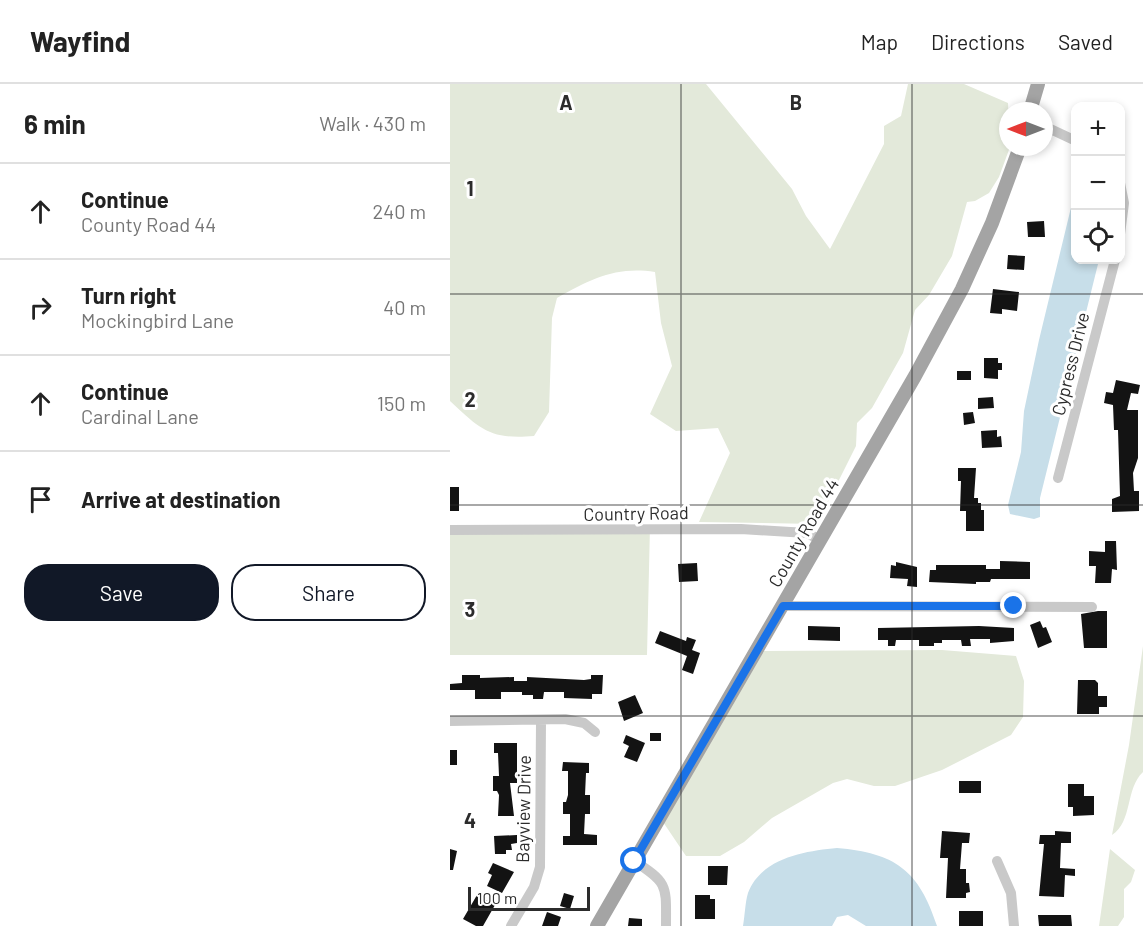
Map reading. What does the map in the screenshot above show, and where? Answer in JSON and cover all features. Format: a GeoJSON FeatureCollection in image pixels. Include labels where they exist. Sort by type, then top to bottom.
{"type":"FeatureCollection","features":[{"type":"Feature","properties":{"kind":"main road"},"geometry":{"type":"LineString","coordinates":[[1033,102],[1038,84]]}},
{"type":"Feature","properties":{"kind":"main road","name":"County Road 44"},"geometry":{"type":"LineString","coordinates":[[597,926],[783,606],[962,289],[992,223],[1017,156]]}},
{"type":"Feature","properties":{"kind":"street"},"geometry":{"type":"LineString","coordinates":[[1053,130],[1071,139]]}},
{"type":"Feature","properties":{"kind":"street","name":"Cypress Drive"},"geometry":{"type":"LineString","coordinates":[[1058,478],[1114,264]]}},
{"type":"Feature","properties":{"kind":"street","name":"Country Road"},"geometry":{"type":"LineString","coordinates":[[450,530],[741,529],[807,533],[820,540]]}},
{"type":"Feature","properties":{"kind":"street"},"geometry":{"type":"LineString","coordinates":[[783,606],[1092,607]]}},
{"type":"Feature","properties":{"kind":"street"},"geometry":{"type":"LineString","coordinates":[[450,721],[575,720],[595,732]]}},
{"type":"Feature","properties":{"kind":"street","name":"Bayview Drive"},"geometry":{"type":"LineString","coordinates":[[511,926],[534,887],[540,867],[541,721]]}},
{"type":"Feature","properties":{"kind":"street"},"geometry":{"type":"LineString","coordinates":[[634,861],[657,876],[666,890],[666,926]]}},
{"type":"Feature","properties":{"kind":"street"},"geometry":{"type":"LineString","coordinates":[[997,861],[1011,893],[1014,926]]}},
{"type":"Feature","properties":{"kind":"green space"},"geometry":{"type":"Polygon","coordinates":[[[450,84],[706,84],[792,189],[806,216],[830,249],[884,144],[884,126],[901,116],[908,84],[964,84],[1006,102],[999,102],[999,156],[1007,156],[999,177],[989,193],[975,201],[967,202],[952,256],[929,295],[915,310],[903,353],[872,408],[857,423],[856,446],[817,524],[699,522],[730,453],[718,428],[676,431],[650,414],[672,366],[661,323],[655,272],[628,271],[604,276],[557,298],[552,318],[549,412],[534,436],[496,434],[478,425],[450,401],[450,84]]]}},
{"type":"Feature","properties":{"kind":"green space"},"geometry":{"type":"Polygon","coordinates":[[[650,526],[647,655],[450,655],[450,529],[650,526]]]}},
{"type":"Feature","properties":{"kind":"green space"},"geometry":{"type":"Polygon","coordinates":[[[1143,646],[1143,772],[1137,779],[1123,822],[1112,835],[1129,745],[1143,646]]]}},
{"type":"Feature","properties":{"kind":"green space"},"geometry":{"type":"Polygon","coordinates":[[[942,650],[1016,656],[1024,681],[1023,717],[1011,735],[942,770],[895,786],[874,786],[847,779],[833,783],[772,818],[744,842],[720,856],[686,856],[663,822],[763,651],[942,650]]]}},
{"type":"Feature","properties":{"kind":"green space"},"geometry":{"type":"Polygon","coordinates":[[[1110,849],[1135,870],[1131,882],[1124,889],[1124,917],[1118,926],[1099,926],[1110,849]]]}},
{"type":"Feature","properties":{"kind":"water"},"geometry":{"type":"Polygon","coordinates":[[[1071,208],[1071,264],[1098,264],[1040,498],[1040,517],[1034,519],[1010,514],[1008,505],[1021,452],[1024,411],[1071,208]]]}},
{"type":"Feature","properties":{"kind":"water"},"geometry":{"type":"Polygon","coordinates":[[[837,848],[875,854],[902,868],[922,891],[937,926],[866,926],[848,915],[837,917],[832,926],[743,926],[748,893],[754,881],[763,872],[785,858],[811,851],[837,848]]]}},
{"type":"Feature","properties":{"kind":"building"},"geometry":{"type":"Polygon","coordinates":[[[1044,221],[1045,237],[1028,237],[1027,222],[1044,221]]]}},
{"type":"Feature","properties":{"kind":"building"},"geometry":{"type":"Polygon","coordinates":[[[1008,255],[1025,256],[1024,270],[1007,269],[1008,255]]]}},
{"type":"Feature","properties":{"kind":"building"},"geometry":{"type":"Polygon","coordinates":[[[993,289],[1019,292],[1017,311],[1002,309],[1002,314],[990,313],[993,289]]]}},
{"type":"Feature","properties":{"kind":"building"},"geometry":{"type":"Polygon","coordinates":[[[984,358],[998,358],[998,363],[1002,363],[1002,370],[998,370],[998,379],[984,378],[984,358]]]}},
{"type":"Feature","properties":{"kind":"building"},"geometry":{"type":"Polygon","coordinates":[[[957,371],[971,371],[971,380],[957,380],[957,371]]]}},
{"type":"Feature","properties":{"kind":"building"},"geometry":{"type":"Polygon","coordinates":[[[1116,380],[1140,385],[1138,394],[1131,393],[1127,410],[1138,410],[1138,458],[1133,473],[1134,491],[1139,491],[1139,511],[1112,512],[1112,499],[1120,496],[1118,430],[1114,430],[1113,405],[1104,403],[1106,392],[1113,393],[1116,380]]]}},
{"type":"Feature","properties":{"kind":"building"},"geometry":{"type":"Polygon","coordinates":[[[993,397],[994,408],[978,409],[978,398],[993,397]]]}},
{"type":"Feature","properties":{"kind":"building"},"geometry":{"type":"Polygon","coordinates":[[[973,412],[975,423],[964,425],[963,413],[973,412]]]}},
{"type":"Feature","properties":{"kind":"building"},"geometry":{"type":"Polygon","coordinates":[[[997,430],[997,437],[1001,436],[1002,447],[982,448],[981,431],[997,430]]]}},
{"type":"Feature","properties":{"kind":"building"},"geometry":{"type":"Polygon","coordinates":[[[958,468],[976,468],[974,498],[978,498],[981,510],[984,510],[984,531],[966,531],[966,511],[960,511],[961,481],[958,481],[958,468]]]}},
{"type":"Feature","properties":{"kind":"building"},"geometry":{"type":"Polygon","coordinates":[[[450,487],[459,487],[459,511],[450,511],[450,487]]]}},
{"type":"Feature","properties":{"kind":"building"},"geometry":{"type":"Polygon","coordinates":[[[1105,541],[1116,541],[1117,570],[1112,569],[1111,583],[1095,583],[1096,566],[1089,566],[1089,551],[1105,552],[1105,541]]]}},
{"type":"Feature","properties":{"kind":"building"},"geometry":{"type":"Polygon","coordinates":[[[1000,561],[1030,562],[1030,579],[991,579],[990,582],[976,582],[976,584],[929,582],[930,570],[936,570],[936,565],[986,565],[986,569],[1000,569],[1000,561]]]}},
{"type":"Feature","properties":{"kind":"building"},"geometry":{"type":"Polygon","coordinates":[[[896,562],[917,567],[917,587],[907,586],[908,579],[890,578],[891,565],[896,566],[896,562]]]}},
{"type":"Feature","properties":{"kind":"building"},"geometry":{"type":"Polygon","coordinates":[[[697,563],[698,581],[679,582],[678,564],[697,563]]]}},
{"type":"Feature","properties":{"kind":"building"},"geometry":{"type":"Polygon","coordinates":[[[1107,611],[1107,648],[1084,648],[1081,614],[1107,611]]]}},
{"type":"Feature","properties":{"kind":"building"},"geometry":{"type":"Polygon","coordinates":[[[1040,621],[1043,628],[1046,627],[1052,642],[1038,648],[1030,625],[1040,621]]]}},
{"type":"Feature","properties":{"kind":"building"},"geometry":{"type":"Polygon","coordinates":[[[808,626],[840,627],[840,641],[808,640],[808,626]]]}},
{"type":"Feature","properties":{"kind":"building"},"geometry":{"type":"Polygon","coordinates":[[[979,626],[1014,628],[1014,641],[990,643],[990,639],[970,639],[971,646],[962,646],[961,640],[942,640],[942,643],[934,643],[934,646],[919,646],[919,640],[896,640],[895,646],[888,646],[888,640],[878,640],[878,628],[979,626]]]}},
{"type":"Feature","properties":{"kind":"building"},"geometry":{"type":"Polygon","coordinates":[[[660,631],[686,641],[687,637],[696,640],[692,650],[700,653],[693,674],[682,670],[687,656],[655,643],[660,631]]]}},
{"type":"Feature","properties":{"kind":"building"},"geometry":{"type":"Polygon","coordinates":[[[462,675],[480,675],[480,678],[514,677],[514,681],[527,681],[527,677],[584,680],[591,679],[591,675],[603,675],[602,694],[592,694],[592,699],[564,698],[564,692],[544,692],[543,699],[533,699],[533,695],[522,695],[522,692],[501,692],[501,699],[475,699],[475,690],[450,690],[450,684],[462,683],[462,675]]]}},
{"type":"Feature","properties":{"kind":"building"},"geometry":{"type":"Polygon","coordinates":[[[1078,680],[1095,680],[1098,683],[1098,696],[1107,696],[1107,707],[1099,707],[1099,714],[1077,714],[1078,680]]]}},
{"type":"Feature","properties":{"kind":"building"},"geometry":{"type":"Polygon","coordinates":[[[635,695],[643,713],[624,721],[618,702],[635,695]]]}},
{"type":"Feature","properties":{"kind":"building"},"geometry":{"type":"Polygon","coordinates":[[[650,733],[661,733],[661,741],[650,741],[650,733]]]}},
{"type":"Feature","properties":{"kind":"building"},"geometry":{"type":"Polygon","coordinates":[[[626,735],[645,743],[637,762],[624,757],[629,746],[623,743],[626,735]]]}},
{"type":"Feature","properties":{"kind":"building"},"geometry":{"type":"Polygon","coordinates":[[[494,743],[517,743],[517,783],[510,783],[514,816],[498,816],[499,795],[497,791],[493,791],[493,776],[499,776],[498,753],[494,753],[494,743]]]}},
{"type":"Feature","properties":{"kind":"building"},"geometry":{"type":"Polygon","coordinates":[[[450,750],[457,750],[457,765],[450,765],[450,750]]]}},
{"type":"Feature","properties":{"kind":"building"},"geometry":{"type":"Polygon","coordinates":[[[563,762],[589,763],[585,795],[590,795],[590,814],[585,814],[584,834],[597,835],[597,845],[563,845],[563,836],[570,836],[570,814],[563,814],[563,802],[566,802],[568,795],[568,771],[562,771],[563,762]]]}},
{"type":"Feature","properties":{"kind":"building"},"geometry":{"type":"Polygon","coordinates":[[[959,781],[981,781],[981,793],[959,793],[959,781]]]}},
{"type":"Feature","properties":{"kind":"building"},"geometry":{"type":"Polygon","coordinates":[[[1068,784],[1084,784],[1084,796],[1094,796],[1094,815],[1073,816],[1073,807],[1068,807],[1068,784]]]}},
{"type":"Feature","properties":{"kind":"building"},"geometry":{"type":"Polygon","coordinates":[[[942,831],[970,833],[969,843],[962,843],[960,869],[966,869],[966,883],[969,883],[970,892],[966,893],[966,898],[946,898],[948,858],[940,858],[942,831]]]}},
{"type":"Feature","properties":{"kind":"building"},"geometry":{"type":"Polygon","coordinates":[[[1055,831],[1071,832],[1071,843],[1061,843],[1060,868],[1075,869],[1075,876],[1065,875],[1064,897],[1039,896],[1044,844],[1039,844],[1040,835],[1055,835],[1055,831]]]}},
{"type":"Feature","properties":{"kind":"building"},"geometry":{"type":"Polygon","coordinates":[[[517,835],[517,843],[511,844],[512,850],[506,850],[506,854],[495,854],[494,836],[517,835]]]}},
{"type":"Feature","properties":{"kind":"building"},"geometry":{"type":"Polygon","coordinates":[[[450,849],[457,851],[453,870],[450,870],[450,849]]]}},
{"type":"Feature","properties":{"kind":"building"},"geometry":{"type":"Polygon","coordinates":[[[493,863],[514,872],[502,893],[487,886],[492,875],[488,873],[493,863]]]}},
{"type":"Feature","properties":{"kind":"building"},"geometry":{"type":"Polygon","coordinates":[[[708,866],[728,866],[727,885],[708,885],[708,866]]]}},
{"type":"Feature","properties":{"kind":"building"},"geometry":{"type":"Polygon","coordinates":[[[564,893],[574,896],[570,909],[560,906],[564,893]]]}},
{"type":"Feature","properties":{"kind":"building"},"geometry":{"type":"Polygon","coordinates":[[[477,895],[495,905],[483,926],[476,926],[463,919],[477,895]]]}},
{"type":"Feature","properties":{"kind":"building"},"geometry":{"type":"Polygon","coordinates":[[[695,895],[710,895],[710,899],[715,899],[715,919],[695,919],[695,895]]]}},
{"type":"Feature","properties":{"kind":"building"},"geometry":{"type":"Polygon","coordinates":[[[959,911],[983,911],[983,926],[959,926],[959,911]]]}},
{"type":"Feature","properties":{"kind":"building"},"geometry":{"type":"Polygon","coordinates":[[[547,912],[561,917],[558,926],[542,926],[547,912]]]}},
{"type":"Feature","properties":{"kind":"building"},"geometry":{"type":"Polygon","coordinates":[[[1038,915],[1071,915],[1072,926],[1039,926],[1038,915]]]}},
{"type":"Feature","properties":{"kind":"building"},"geometry":{"type":"Polygon","coordinates":[[[629,918],[642,919],[642,926],[628,926],[629,918]]]}},
{"type":"Feature","properties":{"kind":"route"},"geometry":{"type":"LineString","coordinates":[[634,861],[783,606],[1014,606]]}}]}
